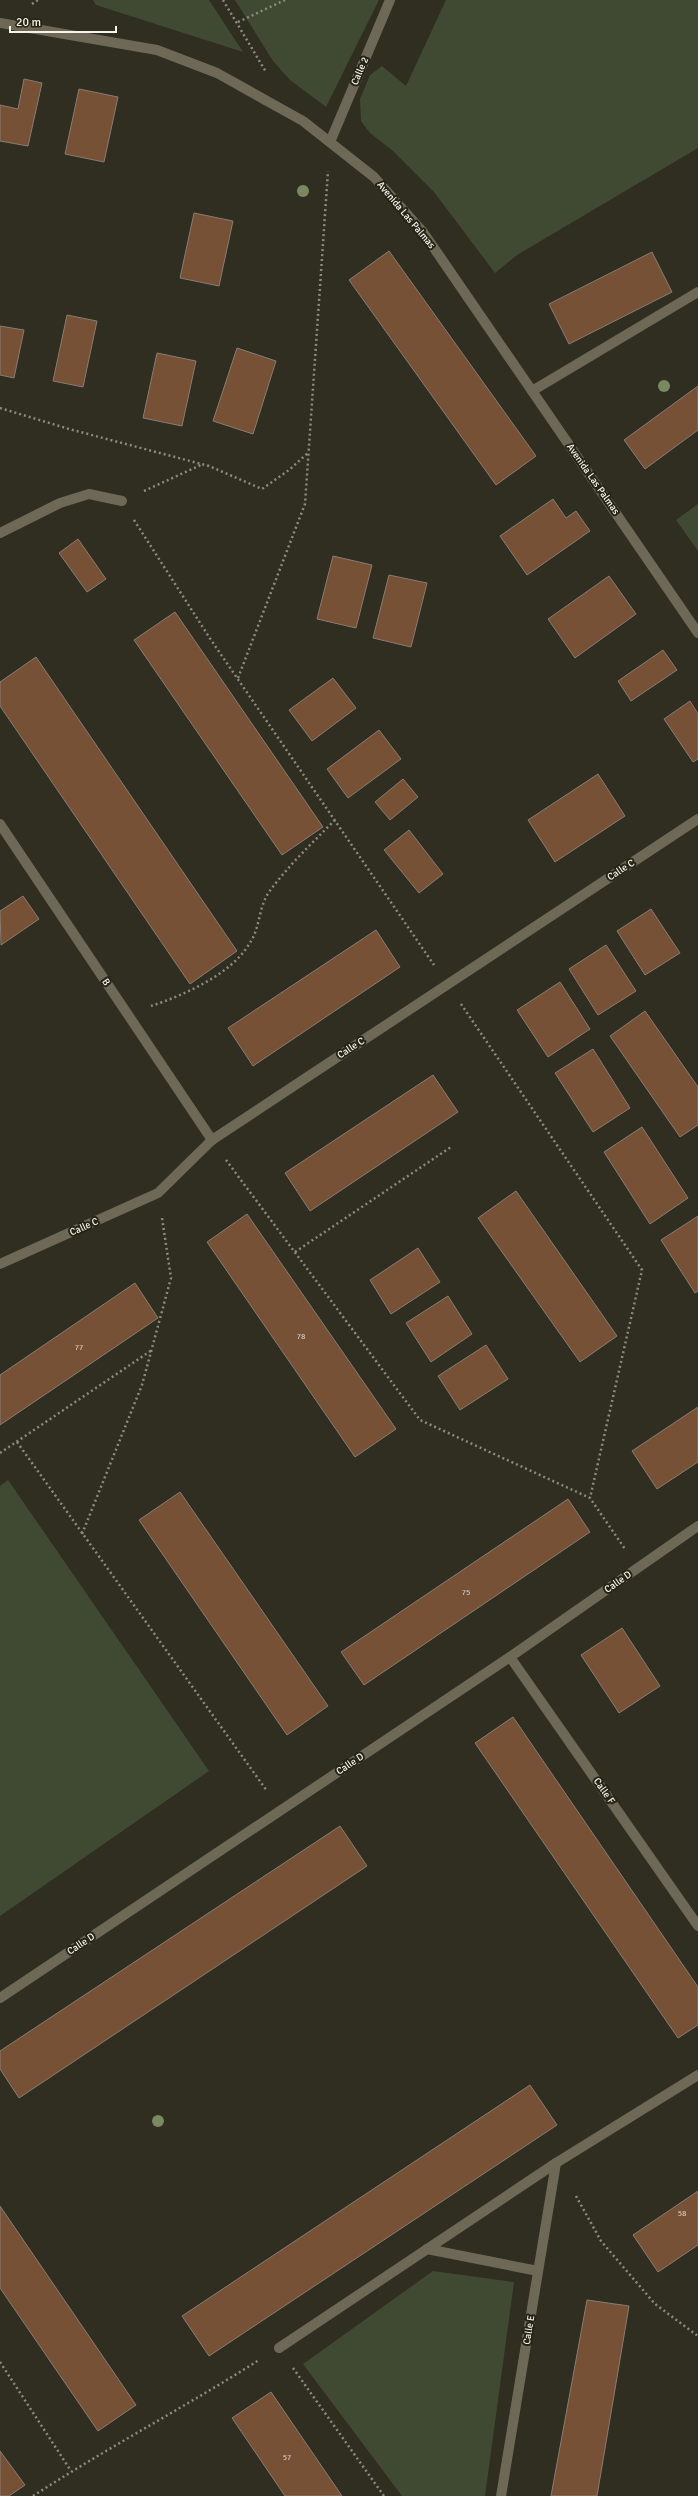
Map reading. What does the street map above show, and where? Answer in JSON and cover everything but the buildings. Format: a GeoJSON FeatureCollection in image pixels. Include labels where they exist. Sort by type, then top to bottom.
{"type":"FeatureCollection","features":[{"type":"Feature","properties":{"kind":"street","name":"Calle 2"},"geometry":{"type":"LineString","coordinates":[[330,142],[390,0]]}},
{"type":"Feature","properties":{"kind":"street","name":"Avenida Las Palmas"},"geometry":{"type":"LineString","coordinates":[[0,23],[157,50],[217,73],[287,111],[330,142],[374,177],[423,232],[698,633]]}},
{"type":"Feature","properties":{"kind":"street"},"geometry":{"type":"LineString","coordinates":[[532,391],[698,292]]}},
{"type":"Feature","properties":{"kind":"street"},"geometry":{"type":"LineString","coordinates":[[0,533],[60,503],[89,494],[122,501]]}},
{"type":"Feature","properties":{"kind":"street","name":"Calle C"},"geometry":{"type":"LineString","coordinates":[[0,1264],[158,1193],[212,1140],[698,819]]}},
{"type":"Feature","properties":{"kind":"street","name":"B"},"geometry":{"type":"LineString","coordinates":[[0,824],[212,1140]]}},
{"type":"Feature","properties":{"kind":"street","name":"Calle D"},"geometry":{"type":"LineString","coordinates":[[0,1998],[510,1657],[698,1526]]}},
{"type":"Feature","properties":{"kind":"street","name":"Calle F"},"geometry":{"type":"LineString","coordinates":[[510,1657],[698,1926]]}},
{"type":"Feature","properties":{"kind":"street"},"geometry":{"type":"LineString","coordinates":[[279,2348],[556,2163],[698,2075]]}},
{"type":"Feature","properties":{"kind":"street","name":"Calle E"},"geometry":{"type":"LineString","coordinates":[[501,2496],[556,2163]]}},
{"type":"Feature","properties":{"kind":"street"},"geometry":{"type":"LineString","coordinates":[[428,2249],[538,2271]]}},
{"type":"Feature","properties":{"kind":"path"},"geometry":{"type":"LineString","coordinates":[[224,0],[238,22],[268,77]]}},
{"type":"Feature","properties":{"kind":"path"},"geometry":{"type":"LineString","coordinates":[[238,22],[285,0]]}},
{"type":"Feature","properties":{"kind":"path"},"geometry":{"type":"LineString","coordinates":[[238,679],[305,504],[330,142]]}},
{"type":"Feature","properties":{"kind":"path"},"geometry":{"type":"LineString","coordinates":[[0,408],[69,429],[203,464],[262,489],[289,470],[309,452]]}},
{"type":"Feature","properties":{"kind":"path"},"geometry":{"type":"LineString","coordinates":[[203,464],[122,501],[238,679],[448,984],[642,1270],[590,1498]]}},
{"type":"Feature","properties":{"kind":"path"},"geometry":{"type":"LineString","coordinates":[[128,1014],[185,994],[230,966],[251,941],[268,894],[299,856],[335,820]]}},
{"type":"Feature","properties":{"kind":"path"},"geometry":{"type":"LineString","coordinates":[[212,1140],[420,1420],[590,1498],[638,1568]]}},
{"type":"Feature","properties":{"kind":"path"},"geometry":{"type":"LineString","coordinates":[[295,1252],[451,1147]]}},
{"type":"Feature","properties":{"kind":"path"},"geometry":{"type":"LineString","coordinates":[[82,1534],[142,1385],[172,1278],[158,1193]]}},
{"type":"Feature","properties":{"kind":"path"},"geometry":{"type":"LineString","coordinates":[[0,1453],[152,1350]]}},
{"type":"Feature","properties":{"kind":"path"},"geometry":{"type":"LineString","coordinates":[[17,1442],[281,1810]]}},
{"type":"Feature","properties":{"kind":"path"},"geometry":{"type":"LineString","coordinates":[[556,2163],[601,2240],[655,2304],[698,2336]]}},
{"type":"Feature","properties":{"kind":"path"},"geometry":{"type":"LineString","coordinates":[[34,2496],[71,2471],[185,2407],[279,2348],[384,2496]]}},
{"type":"Feature","properties":{"kind":"path"},"geometry":{"type":"LineString","coordinates":[[0,2362],[71,2471]]}},
{"type":"Feature","properties":{"kind":"green space"},"geometry":{"type":"Polygon","coordinates":[[[93,0],[209,0],[243,52],[96,5],[93,0]]]}},
{"type":"Feature","properties":{"kind":"green space"},"geometry":{"type":"Polygon","coordinates":[[[235,0],[379,0],[326,107],[290,80],[273,61],[235,0]]]}},
{"type":"Feature","properties":{"kind":"green space"},"geometry":{"type":"Polygon","coordinates":[[[446,0],[698,0],[698,148],[517,255],[495,273],[434,192],[393,151],[370,133],[361,121],[360,99],[370,75],[382,66],[406,86],[446,0]]]}},
{"type":"Feature","properties":{"kind":"green space"},"geometry":{"type":"Polygon","coordinates":[[[698,504],[698,551],[676,520],[698,504]]]}},
{"type":"Feature","properties":{"kind":"green space"},"geometry":{"type":"Polygon","coordinates":[[[8,1480],[209,1771],[0,1916],[0,1486],[8,1480]]]}},
{"type":"Feature","properties":{"kind":"green space"},"geometry":{"type":"Polygon","coordinates":[[[433,2271],[514,2282],[485,2496],[402,2496],[303,2364],[433,2271]]]}}]}
